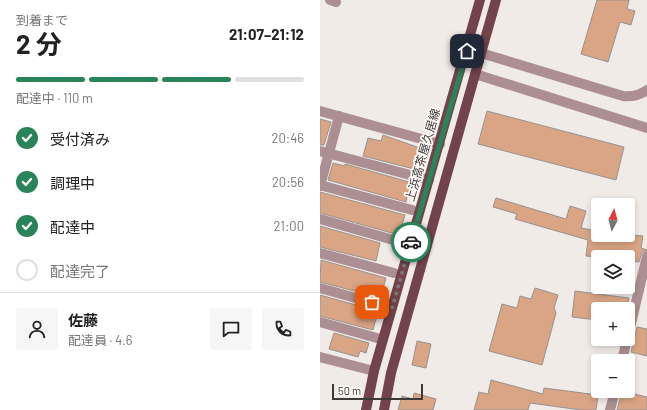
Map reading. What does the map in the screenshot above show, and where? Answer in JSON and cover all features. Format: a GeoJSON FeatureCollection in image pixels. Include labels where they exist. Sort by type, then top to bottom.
{"type":"FeatureCollection","features":[{"type":"Feature","properties":{"kind":"main road","name":"上浜高茶屋久居線"},"geometry":{"type":"LineString","coordinates":[[366,410],[374,371],[480,0]]}},
{"type":"Feature","properties":{"kind":"main road"},"geometry":{"type":"LineString","coordinates":[[384,410],[391,373],[496,0]]}},
{"type":"Feature","properties":{"kind":"street"},"geometry":{"type":"LineString","coordinates":[[481,53],[623,96],[629,97],[638,95],[647,90]]}},
{"type":"Feature","properties":{"kind":"street"},"geometry":{"type":"LineString","coordinates":[[475,74],[647,128]]}},
{"type":"Feature","properties":{"kind":"street"},"geometry":{"type":"LineString","coordinates":[[320,111],[440,144]]}},
{"type":"Feature","properties":{"kind":"street"},"geometry":{"type":"LineString","coordinates":[[339,116],[325,152],[320,186],[412,210]]}},
{"type":"Feature","properties":{"kind":"street"},"geometry":{"type":"LineString","coordinates":[[325,152],[429,180]]}},
{"type":"Feature","properties":{"kind":"street"},"geometry":{"type":"LineString","coordinates":[[320,219],[411,245]]}},
{"type":"Feature","properties":{"kind":"street"},"geometry":{"type":"LineString","coordinates":[[320,253],[394,273]]}},
{"type":"Feature","properties":{"kind":"street"},"geometry":{"type":"LineString","coordinates":[[635,307],[647,256]]}},
{"type":"Feature","properties":{"kind":"street"},"geometry":{"type":"LineString","coordinates":[[320,288],[392,308]]}},
{"type":"Feature","properties":{"kind":"street"},"geometry":{"type":"LineString","coordinates":[[320,322],[377,338]]}},
{"type":"Feature","properties":{"kind":"street"},"geometry":{"type":"LineString","coordinates":[[320,357],[374,371]]}},
{"type":"Feature","properties":{"kind":"street"},"geometry":{"type":"LineString","coordinates":[[610,410],[613,398]]}},
{"type":"Feature","properties":{"kind":"building"},"geometry":{"type":"Polygon","coordinates":[[[597,0],[629,0],[627,9],[635,11],[631,25],[620,22],[608,62],[581,54],[597,0]]]}},
{"type":"Feature","properties":{"kind":"building"},"geometry":{"type":"Polygon","coordinates":[[[487,111],[624,147],[616,180],[478,144],[487,111]]]}},
{"type":"Feature","properties":{"kind":"building"},"geometry":{"type":"Polygon","coordinates":[[[320,119],[331,122],[324,145],[320,145],[320,119]]]}},
{"type":"Feature","properties":{"kind":"building"},"geometry":{"type":"Polygon","coordinates":[[[383,135],[420,148],[418,153],[420,154],[414,169],[363,156],[368,138],[381,141],[383,135]]]}},
{"type":"Feature","properties":{"kind":"building"},"geometry":{"type":"Polygon","coordinates":[[[333,163],[345,166],[345,164],[413,183],[411,193],[408,192],[406,202],[328,180],[333,163]]]}},
{"type":"Feature","properties":{"kind":"building"},"geometry":{"type":"Polygon","coordinates":[[[320,192],[405,215],[399,235],[320,213],[320,192]]]}},
{"type":"Feature","properties":{"kind":"building"},"geometry":{"type":"Polygon","coordinates":[[[496,198],[566,219],[570,206],[586,211],[581,228],[591,230],[591,242],[635,242],[635,235],[643,236],[641,248],[647,250],[642,252],[639,262],[635,262],[635,250],[591,250],[591,256],[586,256],[588,240],[515,219],[517,214],[493,207],[496,198]]]}},
{"type":"Feature","properties":{"kind":"building"},"geometry":{"type":"Polygon","coordinates":[[[320,226],[380,243],[376,261],[320,247],[320,226]]]}},
{"type":"Feature","properties":{"kind":"building"},"geometry":{"type":"Polygon","coordinates":[[[321,260],[386,278],[382,292],[378,291],[377,297],[320,282],[321,260]]]}},
{"type":"Feature","properties":{"kind":"building"},"geometry":{"type":"Polygon","coordinates":[[[535,288],[558,295],[554,308],[556,313],[542,365],[489,351],[502,304],[517,308],[520,296],[531,299],[535,288]]]}},
{"type":"Feature","properties":{"kind":"building"},"geometry":{"type":"Polygon","coordinates":[[[575,291],[629,298],[628,302],[591,302],[591,319],[572,317],[575,291]]]}},
{"type":"Feature","properties":{"kind":"building"},"geometry":{"type":"Polygon","coordinates":[[[320,295],[378,311],[373,330],[320,316],[320,295]]]}},
{"type":"Feature","properties":{"kind":"building"},"geometry":{"type":"Polygon","coordinates":[[[637,327],[647,329],[647,356],[631,352],[632,346],[635,346],[637,327]]]}},
{"type":"Feature","properties":{"kind":"building"},"geometry":{"type":"Polygon","coordinates":[[[334,333],[369,343],[366,353],[360,351],[358,357],[329,349],[334,333]]]}},
{"type":"Feature","properties":{"kind":"building"},"geometry":{"type":"Polygon","coordinates":[[[417,341],[431,344],[426,368],[412,365],[417,341]]]}},
{"type":"Feature","properties":{"kind":"building"},"geometry":{"type":"Polygon","coordinates":[[[491,380],[543,394],[544,388],[591,394],[591,398],[598,398],[596,410],[581,410],[530,403],[528,410],[474,410],[479,392],[488,394],[491,380]]]}},
{"type":"Feature","properties":{"kind":"building"},"geometry":{"type":"Polygon","coordinates":[[[414,393],[436,399],[433,410],[398,410],[402,396],[413,399],[414,393]]]}},
{"type":"Feature","properties":{"kind":"building"},"geometry":{"type":"Polygon","coordinates":[[[635,394],[647,397],[647,410],[617,410],[620,398],[635,398],[635,394]]]}},
{"type":"Feature","properties":{"kind":"way so far"},"geometry":{"type":"LineString","coordinates":[[372,302],[392,308],[411,242]]}},
{"type":"Feature","properties":{"kind":"route"},"geometry":{"type":"LineString","coordinates":[[411,242],[467,51]]}}]}
